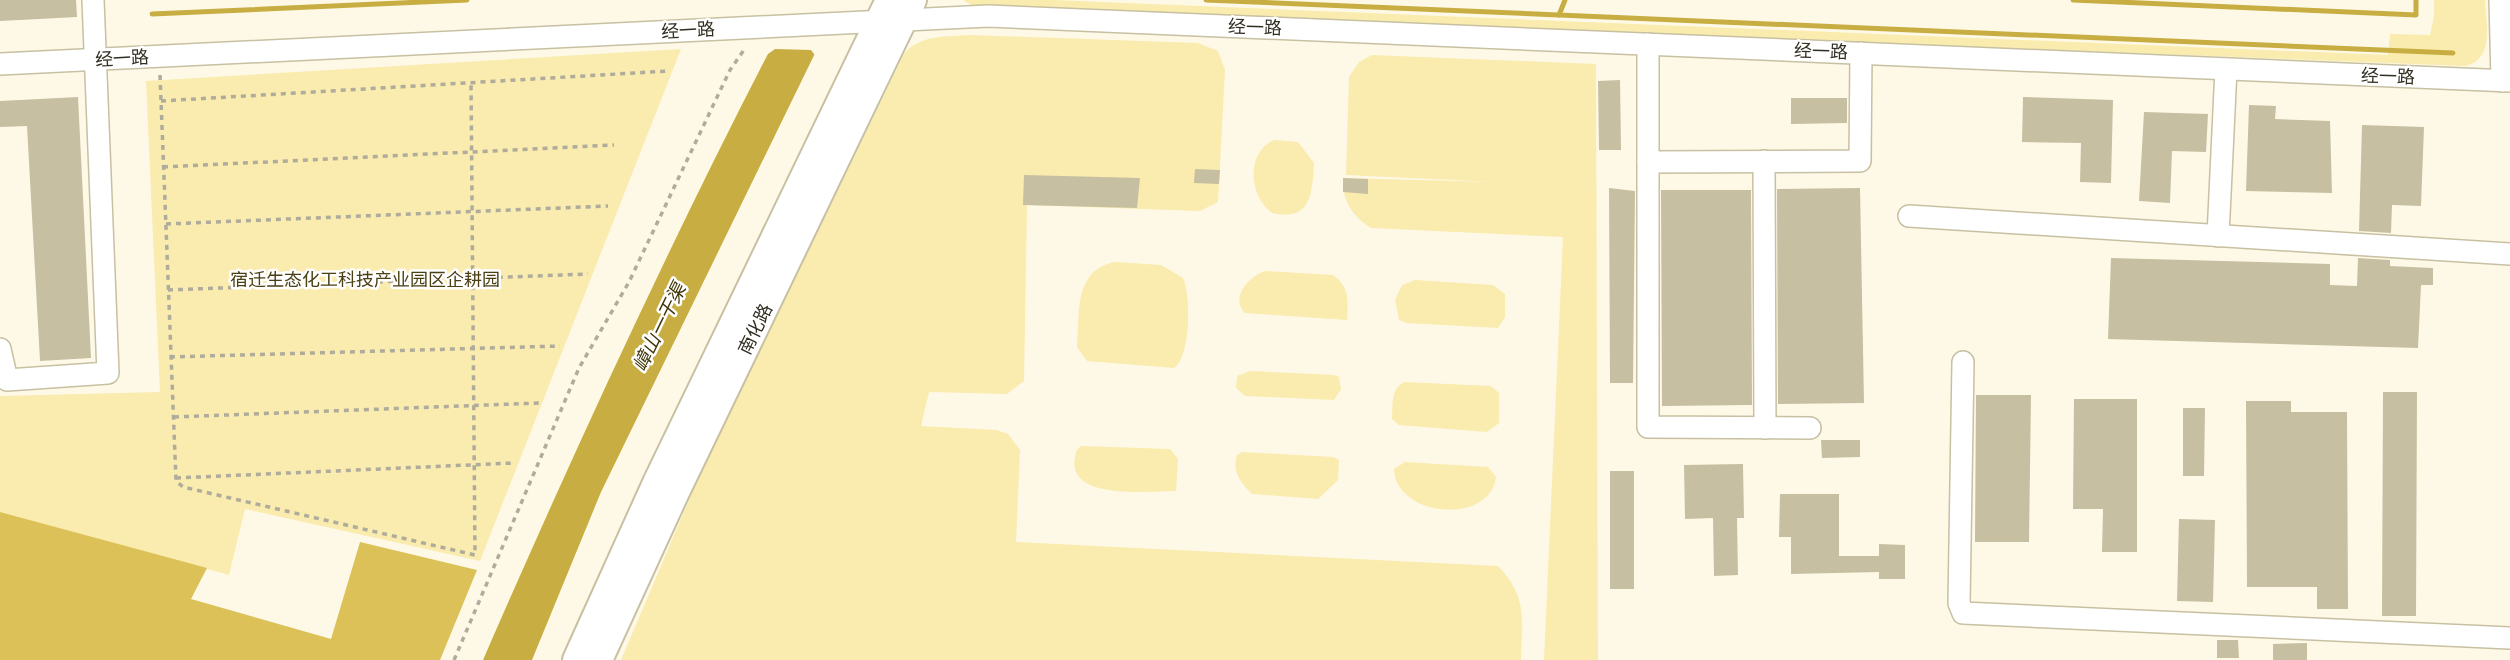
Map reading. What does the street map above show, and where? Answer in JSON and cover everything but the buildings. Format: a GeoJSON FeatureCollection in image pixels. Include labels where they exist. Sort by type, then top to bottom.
{"type":"FeatureCollection","features":[{"type":"Feature","properties":{"kind":"main road","name":"南化路"},"geometry":{"type":"LineString","coordinates":[[576,660],[656,483],[896,10]]}},
{"type":"Feature","properties":{"kind":"main road","name":"南化路"},"geometry":{"type":"LineString","coordinates":[[599,660],[896,10]]}},
{"type":"Feature","properties":{"kind":"street"},"geometry":{"type":"LineString","coordinates":[[0,349],[7,380],[108,373],[93,0]]}},
{"type":"Feature","properties":{"kind":"street"},"geometry":{"type":"LineString","coordinates":[[2500,0],[2506,81]]}},
{"type":"Feature","properties":{"kind":"street","name":"经一路"},"geometry":{"type":"LineString","coordinates":[[0,64],[850,22],[896,10],[2506,81]]}},
{"type":"Feature","properties":{"kind":"street"},"geometry":{"type":"LineString","coordinates":[[1648,44],[1648,427],[1810,428]]}},
{"type":"Feature","properties":{"kind":"street"},"geometry":{"type":"LineString","coordinates":[[1648,162],[1860,161],[1861,53]]}},
{"type":"Feature","properties":{"kind":"street"},"geometry":{"type":"LineString","coordinates":[[2218,236],[2226,69]]}},
{"type":"Feature","properties":{"kind":"street"},"geometry":{"type":"LineString","coordinates":[[1764,161],[1765,428]]}},
{"type":"Feature","properties":{"kind":"street"},"geometry":{"type":"LineString","coordinates":[[1909,216],[2510,254]]}},
{"type":"Feature","properties":{"kind":"street"},"geometry":{"type":"LineString","coordinates":[[1963,362],[1959,603],[1963,613],[2510,638]]}},
{"type":"Feature","properties":{"kind":"path"},"geometry":{"type":"LineString","coordinates":[[454,660],[579,368],[629,282],[730,70],[765,26]]}},
{"type":"Feature","properties":{"kind":"path"},"geometry":{"type":"LineString","coordinates":[[159,56],[176,478],[183,487],[475,555],[471,82]]}},
{"type":"Feature","properties":{"kind":"path"},"geometry":{"type":"LineString","coordinates":[[161,101],[668,71]]}},
{"type":"Feature","properties":{"kind":"path"},"geometry":{"type":"LineString","coordinates":[[163,167],[614,145]]}},
{"type":"Feature","properties":{"kind":"path"},"geometry":{"type":"LineString","coordinates":[[165,224],[608,206]]}},
{"type":"Feature","properties":{"kind":"path"},"geometry":{"type":"LineString","coordinates":[[168,290],[588,274]]}},
{"type":"Feature","properties":{"kind":"path"},"geometry":{"type":"LineString","coordinates":[[170,357],[474,346],[560,346]]}},
{"type":"Feature","properties":{"kind":"path"},"geometry":{"type":"LineString","coordinates":[[173,417],[539,403]]}},
{"type":"Feature","properties":{"kind":"path"},"geometry":{"type":"LineString","coordinates":[[176,478],[514,463]]}},
{"type":"Feature","properties":{"kind":"green space"},"geometry":{"type":"Polygon","coordinates":[[[963,0],[1054,0],[2388,55],[2390,34],[2430,35],[2434,0],[2485,0],[2487,39],[2481,56],[2465,66],[1007,9],[973,6],[963,0]]]}},
{"type":"Feature","properties":{"kind":"green space"},"geometry":{"type":"Polygon","coordinates":[[[971,35],[1198,43],[1218,51],[1225,70],[1218,202],[1200,211],[1027,205],[1024,381],[1007,394],[929,392],[921,426],[996,430],[1008,434],[1020,450],[1016,542],[1498,566],[1508,577],[1519,599],[1522,621],[1521,660],[621,660],[697,481],[904,54],[926,40],[971,35]]]}},
{"type":"Feature","properties":{"kind":"green space","name":"宿迁生态化工科技产业园区企耕园"},"geometry":{"type":"Polygon","coordinates":[[[681,49],[480,561],[245,509],[229,575],[0,512],[0,396],[160,392],[146,81],[681,49]]]}},
{"type":"Feature","properties":{"kind":"green space"},"geometry":{"type":"Polygon","coordinates":[[[1372,55],[1596,64],[1598,660],[1544,660],[1563,237],[1371,228],[1358,218],[1346,200],[1343,178],[1495,182],[1346,175],[1349,77],[1359,62],[1372,55]]]}},
{"type":"Feature","properties":{"kind":"green space"},"geometry":{"type":"Polygon","coordinates":[[[1274,140],[1298,142],[1314,163],[1307,203],[1295,213],[1272,213],[1264,206],[1255,186],[1258,154],[1274,140]]]}},
{"type":"Feature","properties":{"kind":"green space"},"geometry":{"type":"Polygon","coordinates":[[[1115,262],[1161,265],[1183,278],[1188,325],[1184,351],[1174,368],[1087,361],[1077,347],[1079,308],[1085,284],[1101,267],[1115,262]]]}},
{"type":"Feature","properties":{"kind":"green space"},"geometry":{"type":"Polygon","coordinates":[[[1265,271],[1333,275],[1345,290],[1347,320],[1245,313],[1239,301],[1240,295],[1247,283],[1265,271]]]}},
{"type":"Feature","properties":{"kind":"green space"},"geometry":{"type":"Polygon","coordinates":[[[1415,280],[1493,285],[1505,294],[1505,317],[1498,328],[1407,323],[1399,320],[1395,300],[1402,285],[1415,280]]]}},
{"type":"Feature","properties":{"kind":"green space"},"geometry":{"type":"Polygon","coordinates":[[[1250,371],[1334,375],[1339,377],[1341,389],[1334,400],[1245,396],[1236,388],[1237,376],[1250,371]]]}},
{"type":"Feature","properties":{"kind":"green space"},"geometry":{"type":"Polygon","coordinates":[[[1405,382],[1491,386],[1499,393],[1499,423],[1487,432],[1399,425],[1392,419],[1393,397],[1397,388],[1405,382]]]}},
{"type":"Feature","properties":{"kind":"green space"},"geometry":{"type":"Polygon","coordinates":[[[1081,446],[1170,449],[1178,459],[1176,491],[1127,492],[1092,486],[1080,478],[1075,467],[1077,450],[1081,446]]]}},
{"type":"Feature","properties":{"kind":"green space"},"geometry":{"type":"Polygon","coordinates":[[[1242,452],[1333,457],[1339,460],[1338,480],[1318,499],[1252,494],[1236,472],[1237,455],[1242,452]]]}},
{"type":"Feature","properties":{"kind":"green space"},"geometry":{"type":"Polygon","coordinates":[[[1405,462],[1488,467],[1496,477],[1490,493],[1478,503],[1461,509],[1443,509],[1425,506],[1410,497],[1398,485],[1394,469],[1405,462]]]}},
{"type":"Feature","properties":{"kind":"shaded area"},"geometry":{"type":"Polygon","coordinates":[[[0,512],[207,568],[191,599],[331,639],[360,542],[477,570],[440,660],[0,660],[0,512]]]}},
{"type":"Feature","properties":{"kind":"water","name":"嶂山一干渠"},"geometry":{"type":"Polygon","coordinates":[[[796,0],[841,0],[601,492],[532,660],[483,660],[633,327],[796,0]]]}},
{"type":"Feature","properties":{"kind":"pier"},"geometry":{"type":"Polygon","coordinates":[[[792,0],[845,0],[817,58],[811,50],[775,49],[761,59],[792,0]]]}},
{"type":"Feature","properties":{"kind":"waterway"},"geometry":{"type":"LineString","coordinates":[[152,14],[467,0]]}},
{"type":"Feature","properties":{"kind":"waterway"},"geometry":{"type":"LineString","coordinates":[[1206,0],[2453,53]]}},
{"type":"Feature","properties":{"kind":"waterway"},"geometry":{"type":"LineString","coordinates":[[1559,15],[1565,0]]}},
{"type":"Feature","properties":{"kind":"waterway"},"geometry":{"type":"LineString","coordinates":[[2073,0],[2416,15],[2416,0]]}}]}
